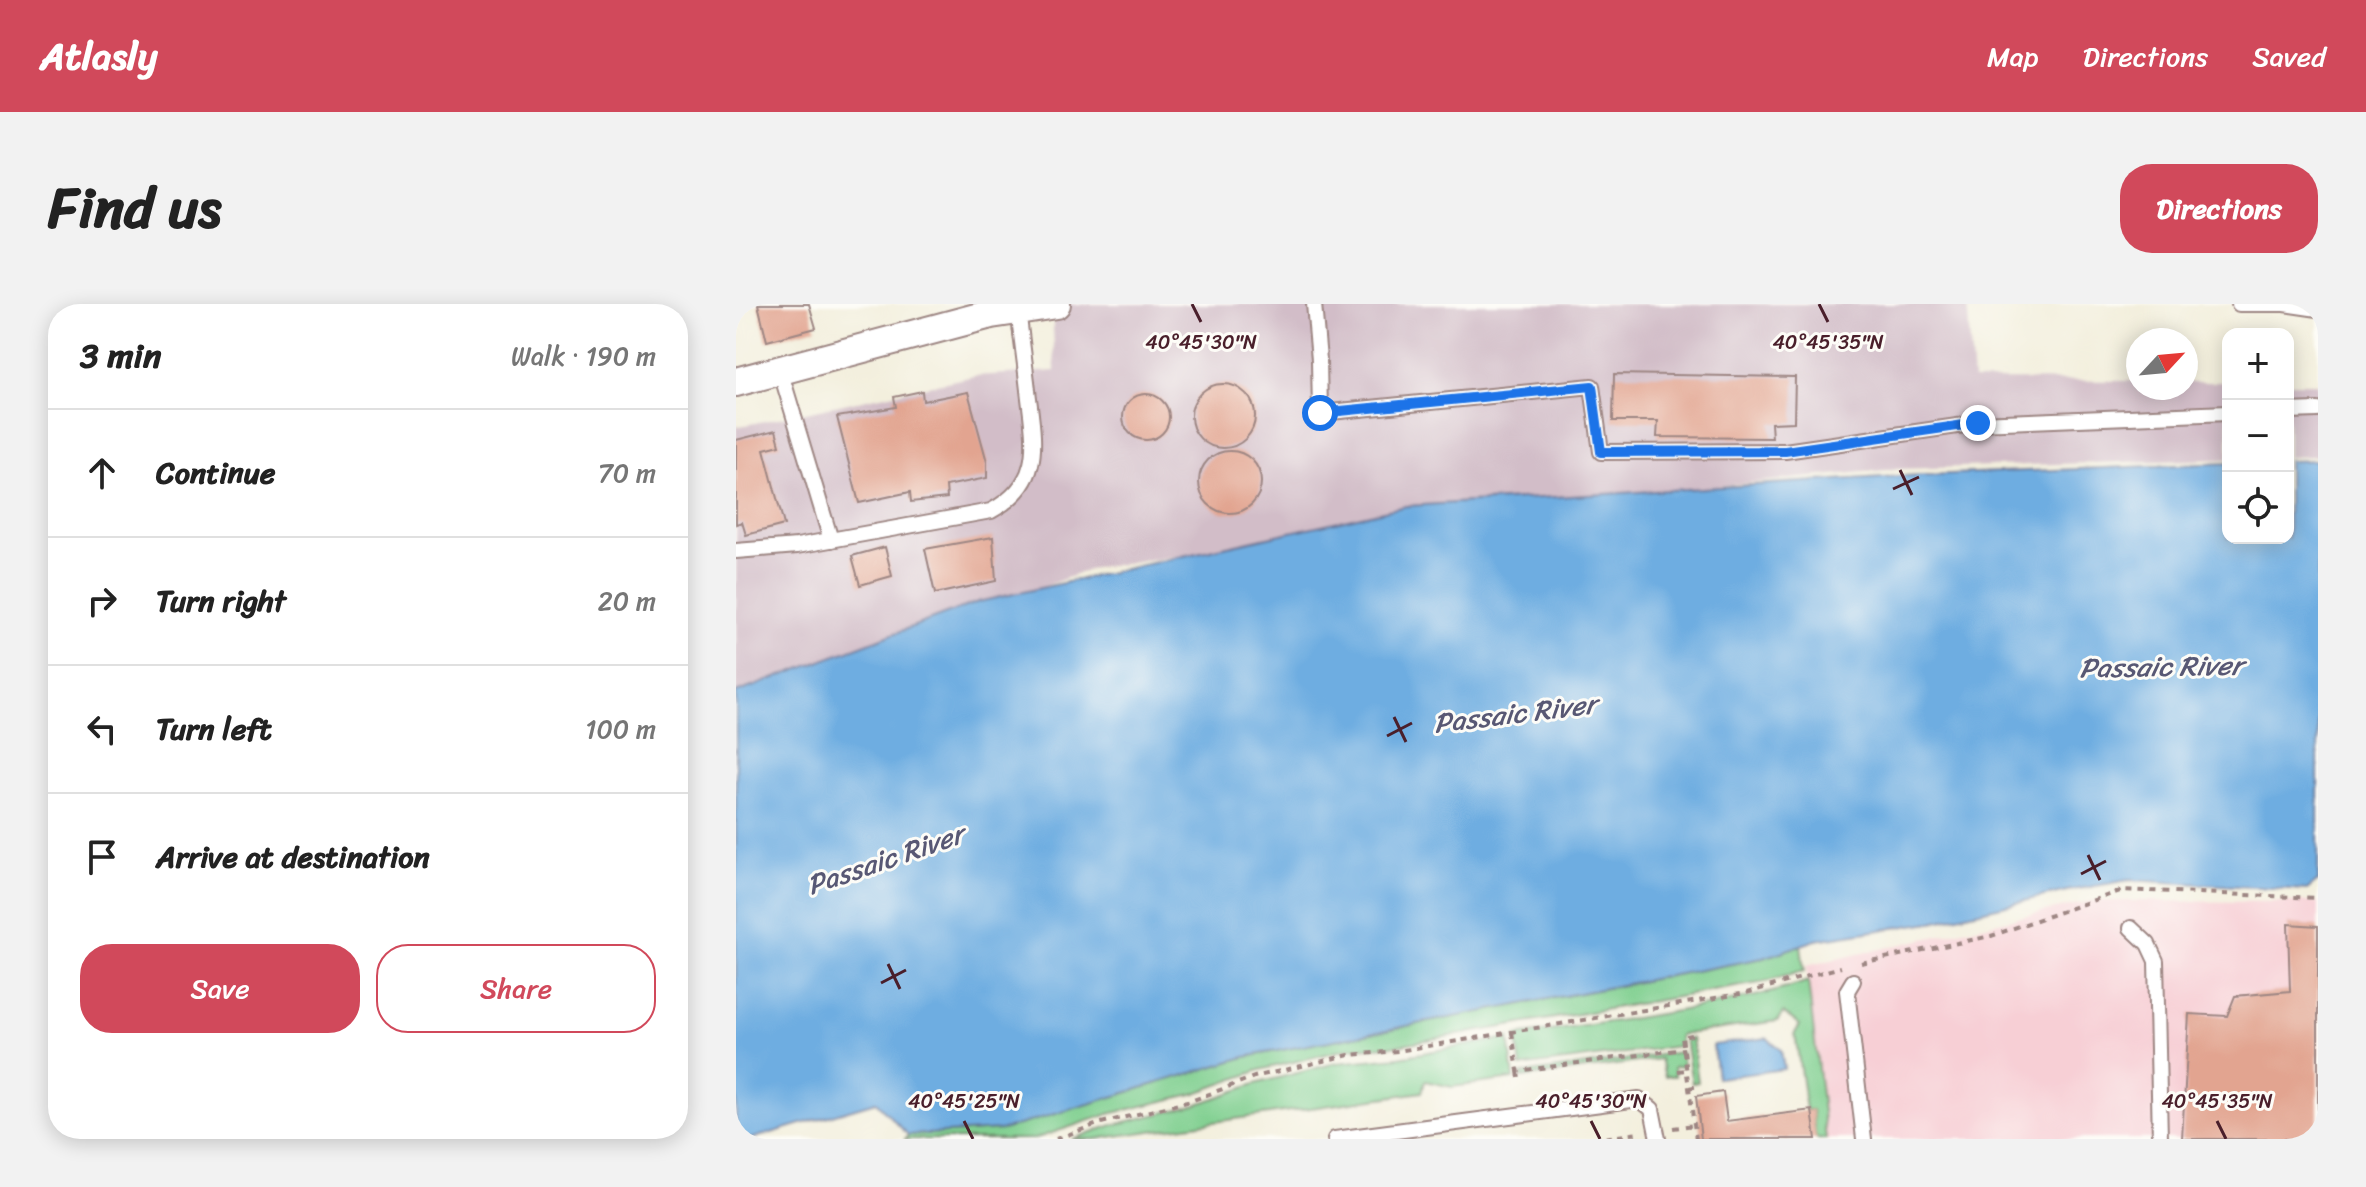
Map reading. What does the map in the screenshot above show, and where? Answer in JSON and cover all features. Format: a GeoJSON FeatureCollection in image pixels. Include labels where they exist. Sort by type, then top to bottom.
{"type":"FeatureCollection","features":[{"type":"Feature","properties":{"kind":"street"},"geometry":{"type":"LineString","coordinates":[[736,382],[1018,306],[1056,304]]}},
{"type":"Feature","properties":{"kind":"lane"},"geometry":{"type":"LineString","coordinates":[[1314,304],[1319,348],[1320,413],[1592,386],[1601,452],[1785,451],[1978,423],[2222,413]]}},
{"type":"Feature","properties":{"kind":"lane"},"geometry":{"type":"LineString","coordinates":[[2239,304],[2284,304],[2318,309]]}},
{"type":"Feature","properties":{"kind":"lane"},"geometry":{"type":"LineString","coordinates":[[736,551],[797,546],[991,511],[1010,501],[1028,476],[1035,448],[1018,306]]}},
{"type":"Feature","properties":{"kind":"lane"},"geometry":{"type":"LineString","coordinates":[[780,370],[831,540]]}},
{"type":"Feature","properties":{"kind":"lane"},"geometry":{"type":"LineString","coordinates":[[2294,411],[2318,410]]}},
{"type":"Feature","properties":{"kind":"lane"},"geometry":{"type":"LineString","coordinates":[[2131,928],[2148,944],[2156,961],[2160,1139]]}},
{"type":"Feature","properties":{"kind":"lane"},"geometry":{"type":"LineString","coordinates":[[1853,981],[1847,991],[1864,1139]]}},
{"type":"Feature","properties":{"kind":"lane"},"geometry":{"type":"LineString","coordinates":[[1335,1139],[1639,1099],[1652,1109],[1658,1139]]}},
{"type":"Feature","properties":{"kind":"path"},"geometry":{"type":"LineString","coordinates":[[1861,963],[1991,936],[2123,890],[2318,898]]}},
{"type":"Feature","properties":{"kind":"path"},"geometry":{"type":"LineString","coordinates":[[1056,1139],[1101,1123],[1191,1101],[1254,1077],[1302,1065],[1746,993],[1846,966]]}},
{"type":"Feature","properties":{"kind":"path"},"geometry":{"type":"LineString","coordinates":[[1512,1032],[1519,1079]]}},
{"type":"Feature","properties":{"kind":"path"},"geometry":{"type":"LineString","coordinates":[[1692,1035],[1682,1037],[1696,1139]]}},
{"type":"Feature","properties":{"kind":"path"},"geometry":{"type":"LineString","coordinates":[[1518,1071],[1684,1049]]}},
{"type":"Feature","properties":{"kind":"path"},"geometry":{"type":"LineString","coordinates":[[1678,1071],[1687,1070]]}},
{"type":"Feature","properties":{"kind":"path"},"geometry":{"type":"LineString","coordinates":[[1689,1088],[1699,1086]]}},
{"type":"Feature","properties":{"kind":"shaded area"},"geometry":{"type":"Polygon","coordinates":[[[1052,304],[1967,304],[1973,380],[2126,381],[2126,400],[2198,400],[2198,382],[2222,382],[2222,459],[1897,469],[1580,499],[1094,568],[736,699],[736,427],[974,376],[1055,371],[1052,304]]]}},
{"type":"Feature","properties":{"kind":"shaded area"},"geometry":{"type":"Polygon","coordinates":[[[2294,383],[2318,383],[2318,456],[2294,457],[2294,383]]]}},
{"type":"Feature","properties":{"kind":"shaded area"},"geometry":{"type":"Polygon","coordinates":[[[2091,901],[2318,902],[2318,1139],[1825,1139],[1806,966],[2091,901]]]}},
{"type":"Feature","properties":{"kind":"green space"},"geometry":{"type":"Polygon","coordinates":[[[1801,945],[1804,971],[1765,982],[1392,1046],[1351,1048],[1260,1070],[1193,1094],[1109,1114],[1034,1139],[905,1139],[908,1135],[1002,1130],[1245,1057],[1763,958],[1801,945]]]}},
{"type":"Feature","properties":{"kind":"green space"},"geometry":{"type":"Polygon","coordinates":[[[1808,981],[1826,1139],[1816,1139],[1812,1110],[1806,1110],[1795,1033],[1800,1025],[1783,1013],[1777,1021],[1679,1035],[1680,1046],[1521,1067],[1516,1036],[1700,1007],[1808,981]]]}},
{"type":"Feature","properties":{"kind":"green space"},"geometry":{"type":"Polygon","coordinates":[[[1509,1038],[1514,1079],[1452,1087],[1425,1081],[1422,1092],[1095,1139],[1072,1139],[1336,1063],[1399,1057],[1509,1038]]]}},
{"type":"Feature","properties":{"kind":"green space"},"geometry":{"type":"Polygon","coordinates":[[[1692,1038],[1698,1082],[1692,1083],[1685,1039],[1692,1038]]]}},
{"type":"Feature","properties":{"kind":"green space"},"geometry":{"type":"Polygon","coordinates":[[[1681,1052],[1683,1066],[1674,1067],[1675,1076],[1665,1076],[1660,1059],[1522,1078],[1521,1074],[1681,1052]]]}},
{"type":"Feature","properties":{"kind":"water","name":"Passaic River"},"geometry":{"type":"Polygon","coordinates":[[[2318,460],[2318,881],[2307,890],[2129,880],[1932,922],[1816,940],[1763,958],[1245,1057],[1002,1130],[908,1135],[876,1102],[751,1139],[736,1139],[736,693],[978,602],[1406,506],[1900,476],[2222,463],[2222,544],[2294,544],[2294,461],[2318,460]]]}},
{"type":"Feature","properties":{"kind":"water"},"geometry":{"type":"Polygon","coordinates":[[[1767,1038],[1781,1050],[1784,1069],[1717,1078],[1713,1045],[1767,1038]]]}},
{"type":"Feature","properties":{"kind":"building"},"geometry":{"type":"Polygon","coordinates":[[[758,304],[809,304],[816,328],[767,341],[758,304]]]}},
{"type":"Feature","properties":{"kind":"building"},"geometry":{"type":"Polygon","coordinates":[[[1614,374],[1795,377],[1794,422],[1771,423],[1772,438],[1657,437],[1658,421],[1613,421],[1614,374]]]}},
{"type":"Feature","properties":{"kind":"building"},"geometry":{"type":"Polygon","coordinates":[[[1223,384],[1235,386],[1246,393],[1253,404],[1253,428],[1246,439],[1235,446],[1223,448],[1211,446],[1200,439],[1193,428],[1191,416],[1193,404],[1200,393],[1211,386],[1223,384]]]}},
{"type":"Feature","properties":{"kind":"building"},"geometry":{"type":"Polygon","coordinates":[[[922,391],[923,401],[968,392],[987,462],[987,478],[946,486],[947,498],[911,502],[910,492],[859,503],[837,417],[896,407],[894,397],[922,391]]]}},
{"type":"Feature","properties":{"kind":"building"},"geometry":{"type":"Polygon","coordinates":[[[1146,394],[1162,401],[1169,417],[1162,433],[1146,440],[1130,433],[1123,417],[1130,401],[1146,394]]]}},
{"type":"Feature","properties":{"kind":"building"},"geometry":{"type":"Polygon","coordinates":[[[776,430],[780,445],[764,449],[784,525],[746,535],[742,522],[736,524],[736,440],[776,430]]]}},
{"type":"Feature","properties":{"kind":"building"},"geometry":{"type":"Polygon","coordinates":[[[1230,451],[1242,453],[1252,460],[1259,470],[1259,494],[1252,504],[1242,511],[1230,513],[1218,511],[1208,504],[1201,494],[1199,482],[1201,470],[1208,460],[1218,453],[1230,451]]]}},
{"type":"Feature","properties":{"kind":"building"},"geometry":{"type":"Polygon","coordinates":[[[993,537],[996,581],[935,594],[925,549],[993,537]]]}},
{"type":"Feature","properties":{"kind":"building"},"geometry":{"type":"Polygon","coordinates":[[[885,547],[892,576],[860,585],[852,556],[885,547]]]}},
{"type":"Feature","properties":{"kind":"building"},"geometry":{"type":"Polygon","coordinates":[[[2288,924],[2318,926],[2318,1139],[2182,1139],[2189,1014],[2227,1016],[2235,996],[2290,991],[2288,924]]]}},
{"type":"Feature","properties":{"kind":"building"},"geometry":{"type":"Polygon","coordinates":[[[1723,1092],[1727,1121],[1812,1110],[1816,1139],[1701,1139],[1696,1096],[1723,1092]]]}},
{"type":"Feature","properties":{"kind":"route"},"geometry":{"type":"LineString","coordinates":[[1320,413],[1592,386],[1601,452],[1785,451],[1978,423]]}}]}
